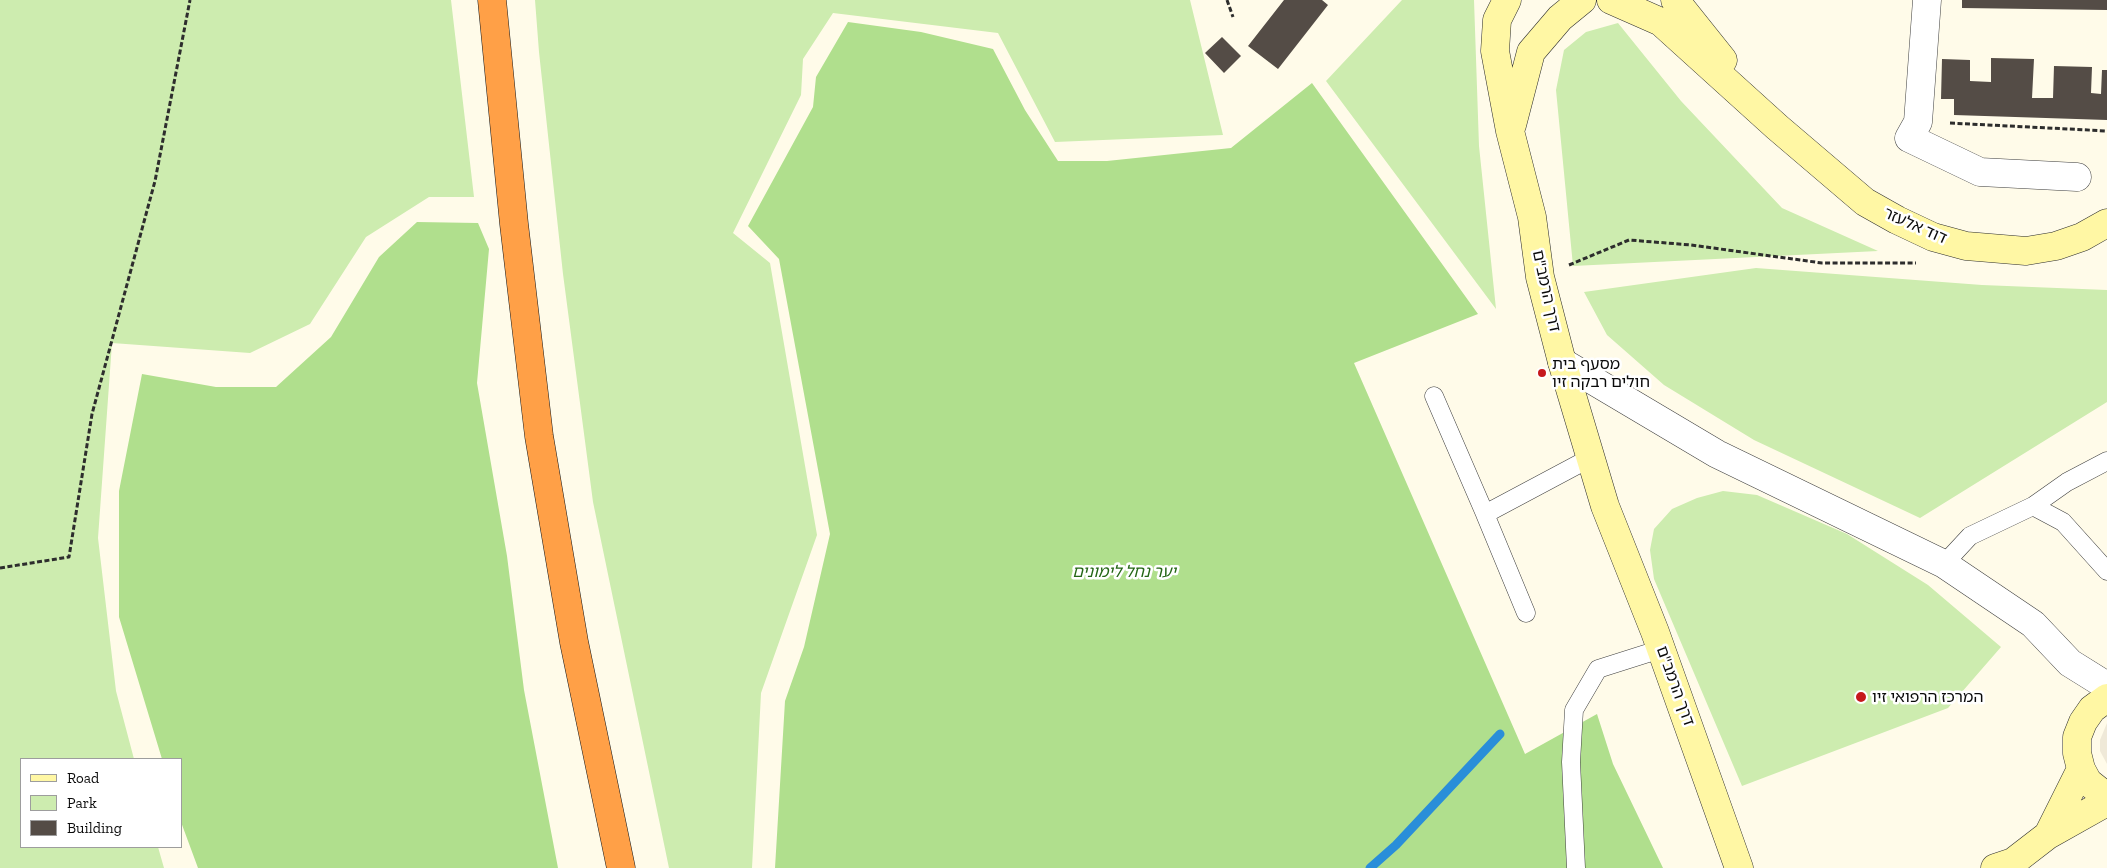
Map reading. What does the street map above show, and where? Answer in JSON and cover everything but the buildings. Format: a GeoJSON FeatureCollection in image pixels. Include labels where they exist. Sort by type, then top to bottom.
{"type":"FeatureCollection","features":[{"type":"Feature","properties":{"kind":"highway"},"geometry":{"type":"LineString","coordinates":[[492,0],[513,215],[539,436],[574,642],[621,868]]}},
{"type":"Feature","properties":{"kind":"street","name":"דרך הרמב\"ם"},"geometry":{"type":"LineString","coordinates":[[1510,131],[1531,52],[1560,18],[1582,0]]}},
{"type":"Feature","properties":{"kind":"street","name":"דוד אלעזר"},"geometry":{"type":"LineString","coordinates":[[1611,0],[1661,22],[1777,127],[1865,202],[1933,237],[1966,246],[2026,250],[2056,246],[2082,237],[2107,223]]}},
{"type":"Feature","properties":{"kind":"street","name":"דוד אלעזר"},"geometry":{"type":"LineString","coordinates":[[1675,0],[1777,127]]}},
{"type":"Feature","properties":{"kind":"street"},"geometry":{"type":"LineString","coordinates":[[1928,0],[1918,122],[1909,138],[1980,172],[2078,177]]}},
{"type":"Feature","properties":{"kind":"street","name":"דרך הרמב\"ם"},"geometry":{"type":"LineString","coordinates":[[1500,7],[1495,51],[1510,131],[1532,218],[1540,277],[1562,362],[1592,457],[1605,506],[1657,639],[1739,868]]}},
{"type":"Feature","properties":{"kind":"street"},"geometry":{"type":"LineString","coordinates":[[1562,362],[1717,454],[1944,564],[2033,624],[2070,663],[2099,703],[2083,722],[2078,737],[2077,753],[2081,769],[2088,782],[2107,797]]}},
{"type":"Feature","properties":{"kind":"street"},"geometry":{"type":"LineString","coordinates":[[2070,663],[2107,686]]}},
{"type":"Feature","properties":{"kind":"street"},"geometry":{"type":"LineString","coordinates":[[2048,835],[2081,769]]}},
{"type":"Feature","properties":{"kind":"street"},"geometry":{"type":"LineString","coordinates":[[1995,868],[2013,862],[2048,835],[2107,802]]}},
{"type":"Feature","properties":{"kind":"lane"},"geometry":{"type":"LineString","coordinates":[[1434,396],[1526,613]]}},
{"type":"Feature","properties":{"kind":"lane"},"geometry":{"type":"LineString","coordinates":[[1485,514],[1592,457]]}},
{"type":"Feature","properties":{"kind":"lane"},"geometry":{"type":"LineString","coordinates":[[1944,564],[1970,536],[2033,506],[2067,482],[2107,461]]}},
{"type":"Feature","properties":{"kind":"lane"},"geometry":{"type":"LineString","coordinates":[[2033,506],[2063,522],[2107,571]]}},
{"type":"Feature","properties":{"kind":"lane"},"geometry":{"type":"LineString","coordinates":[[1576,868],[1571,762],[1574,710],[1598,669],[1657,639]]}},
{"type":"Feature","properties":{"kind":"path"},"geometry":{"type":"LineString","coordinates":[[0,568],[69,557],[92,414],[155,181],[190,0]]}},
{"type":"Feature","properties":{"kind":"path"},"geometry":{"type":"LineString","coordinates":[[1227,0],[1233,17]]}},
{"type":"Feature","properties":{"kind":"path"},"geometry":{"type":"LineString","coordinates":[[1918,122],[2107,131]]}},
{"type":"Feature","properties":{"kind":"path"},"geometry":{"type":"LineString","coordinates":[[1540,277],[1629,240],[1691,245],[1822,263],[1921,263]]}},
{"type":"Feature","properties":{"kind":"green space"},"geometry":{"type":"Polygon","coordinates":[[[0,0],[451,0],[474,197],[429,197],[366,237],[310,324],[250,353],[112,343],[98,538],[116,691],[134,758],[20,758],[20,848],[158,848],[164,868],[0,868],[0,0]]]}},
{"type":"Feature","properties":{"kind":"green space"},"geometry":{"type":"Polygon","coordinates":[[[535,0],[1190,0],[1223,135],[1055,142],[998,33],[833,13],[803,59],[801,95],[733,233],[770,263],[817,535],[761,693],[752,868],[669,868],[593,502],[563,274],[535,0]]]}},
{"type":"Feature","properties":{"kind":"green space"},"geometry":{"type":"Polygon","coordinates":[[[1402,0],[1474,0],[1479,146],[1496,309],[1326,81],[1402,0]]]}},
{"type":"Feature","properties":{"kind":"green space","name":"יער נחל לימונים"},"geometry":{"type":"Polygon","coordinates":[[[848,22],[921,32],[993,49],[1025,110],[1058,161],[1107,161],[1231,148],[1312,83],[1478,314],[1354,363],[1525,754],[1597,714],[1613,764],[1663,868],[775,868],[785,701],[804,647],[830,534],[779,259],[748,226],[813,107],[816,77],[848,22]]]}},
{"type":"Feature","properties":{"kind":"green space"},"geometry":{"type":"Polygon","coordinates":[[[1618,23],[1681,101],[1782,208],[1878,251],[1573,266],[1556,90],[1564,50],[1586,32],[1618,23]]]}},
{"type":"Feature","properties":{"kind":"green space"},"geometry":{"type":"Polygon","coordinates":[[[417,222],[478,223],[489,249],[477,383],[507,556],[524,690],[558,868],[198,868],[182,825],[182,758],[162,758],[119,617],[119,491],[142,374],[216,387],[276,387],[331,337],[379,257],[417,222]]]}},
{"type":"Feature","properties":{"kind":"green space"},"geometry":{"type":"Polygon","coordinates":[[[1756,268],[1982,285],[2107,290],[2107,402],[1920,518],[1754,440],[1664,385],[1607,335],[1584,292],[1756,268]]]}},
{"type":"Feature","properties":{"kind":"green space"},"geometry":{"type":"Polygon","coordinates":[[[1723,491],[1757,495],[1847,534],[1928,585],[2001,647],[1948,708],[1742,786],[1654,579],[1650,550],[1654,529],[1672,509],[1697,498],[1723,491]]]}},
{"type":"Feature","properties":{"kind":"shaded area"},"geometry":{"type":"Polygon","coordinates":[[[2107,723],[2107,764],[2100,751],[2100,740],[2107,723]]]}},
{"type":"Feature","properties":{"kind":"waterway"},"geometry":{"type":"LineString","coordinates":[[1370,868],[1396,845],[1500,734]]}},
{"type":"Feature","properties":{"kind":"place","name":"מסעף בית חולים רבקה זיו"},"geometry":{"type":"Point","coordinates":[1542,373]}},
{"type":"Feature","properties":{"kind":"place","name":"המרכז הרפואי זיו"},"geometry":{"type":"Point","coordinates":[1861,697]}}]}
